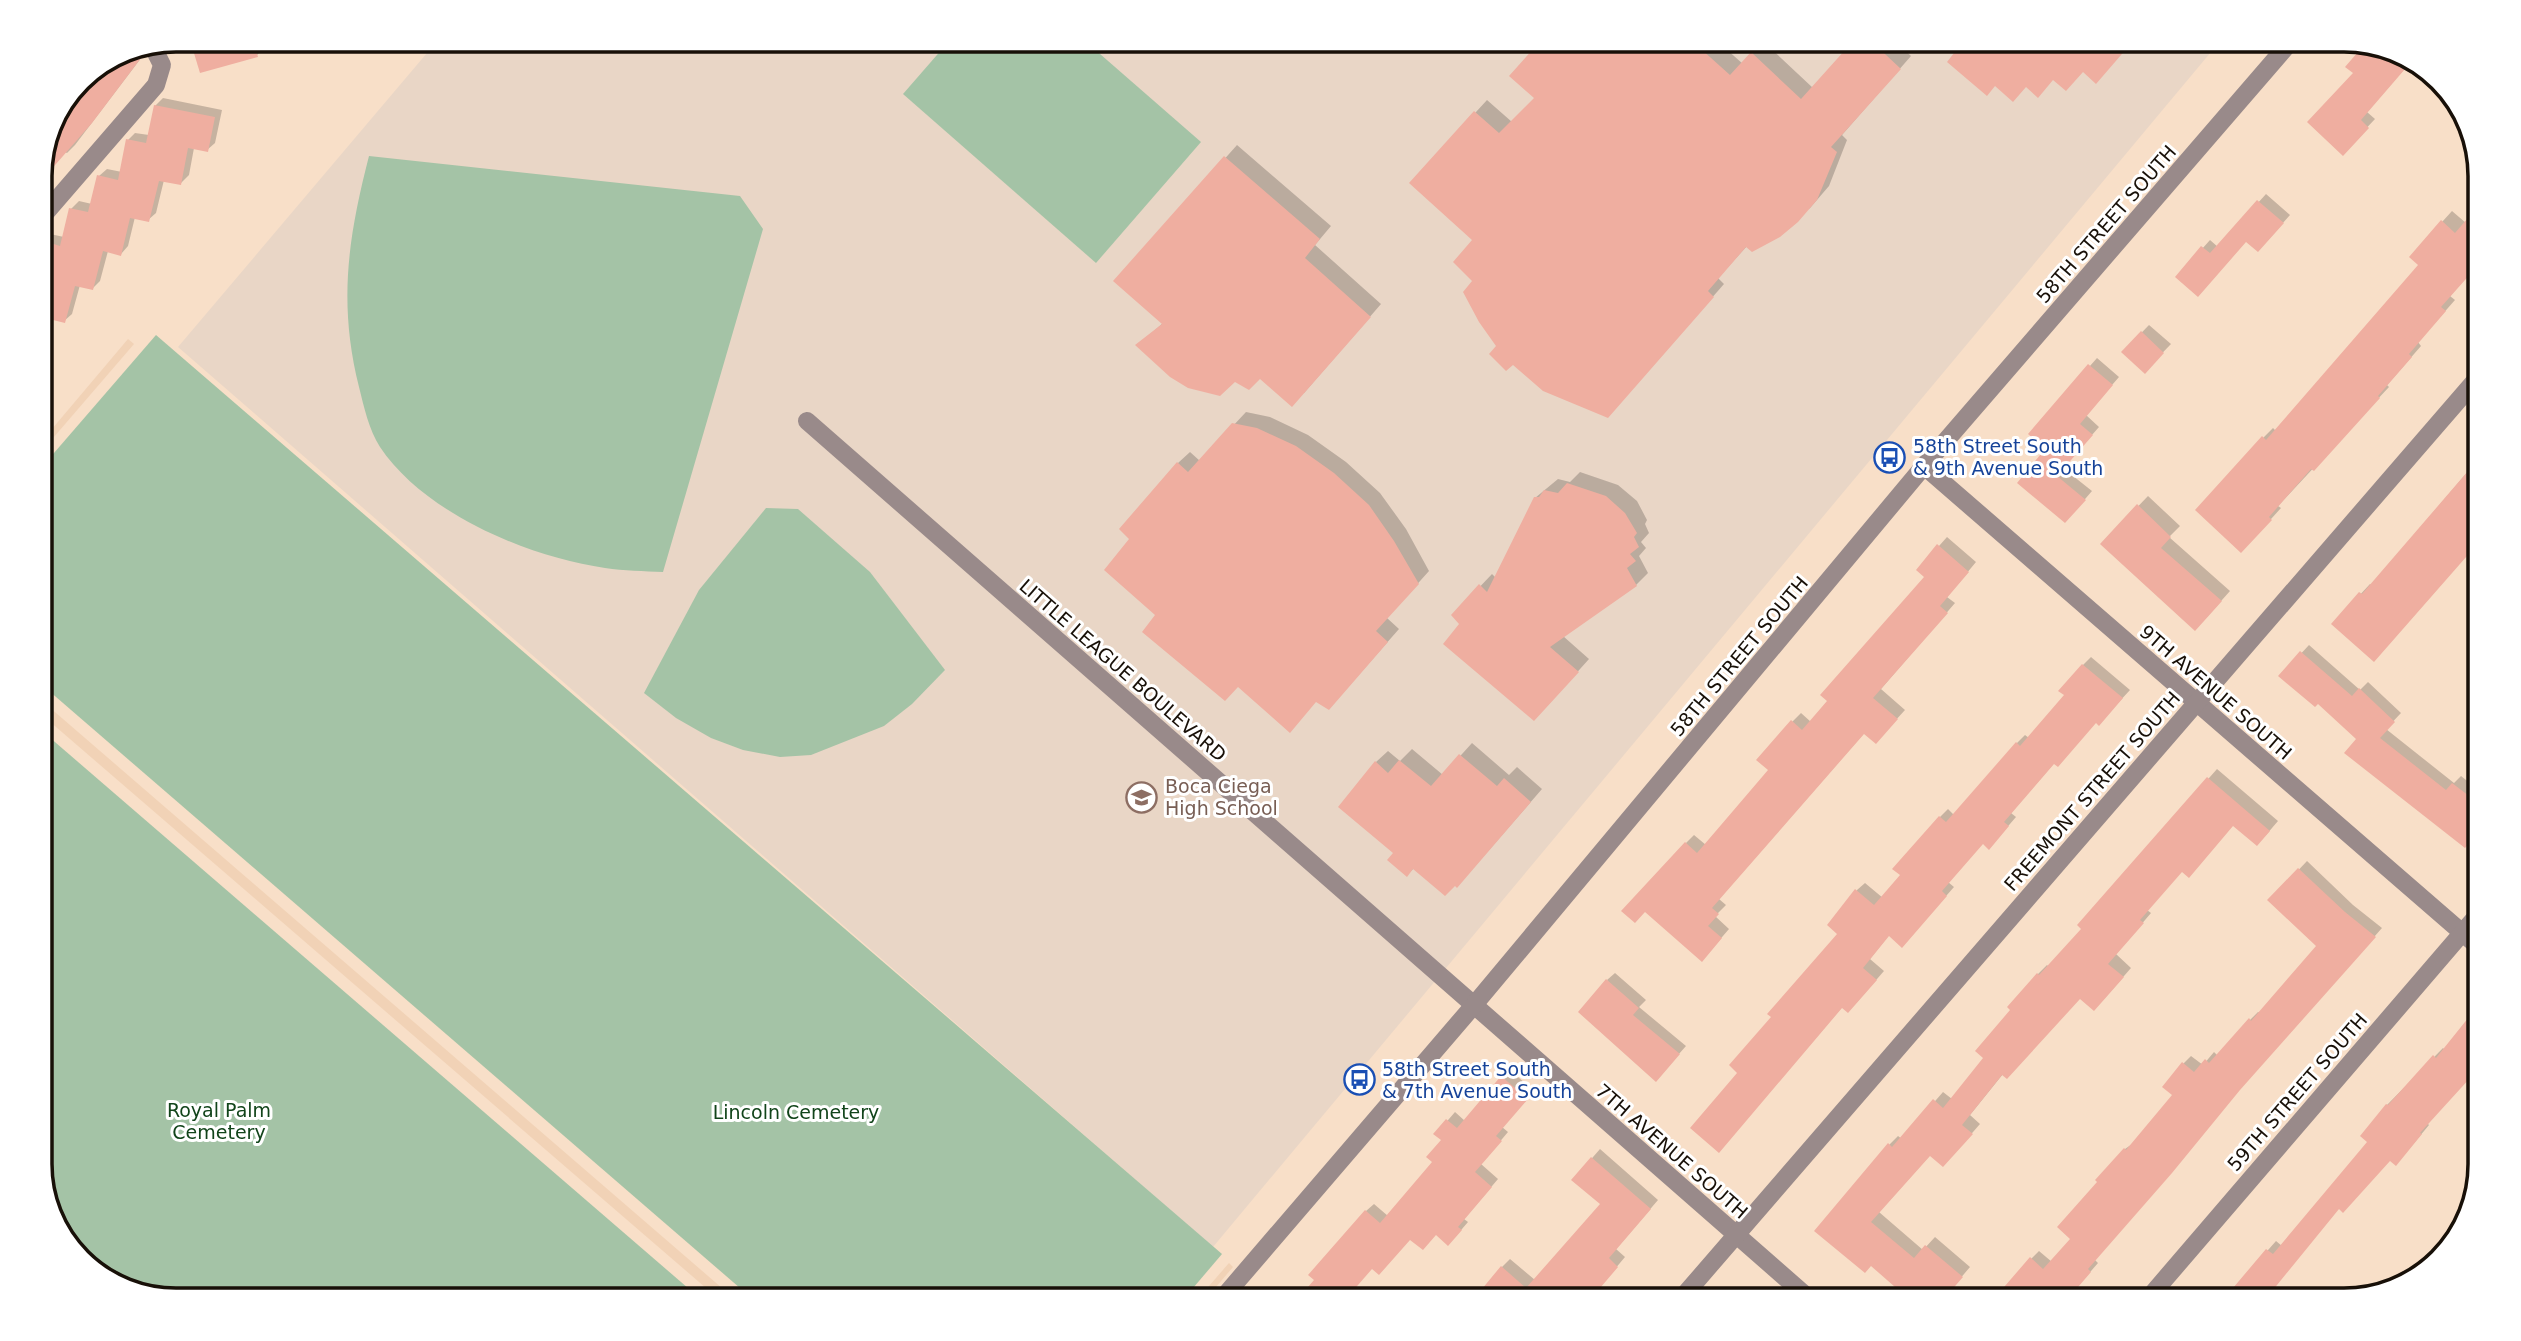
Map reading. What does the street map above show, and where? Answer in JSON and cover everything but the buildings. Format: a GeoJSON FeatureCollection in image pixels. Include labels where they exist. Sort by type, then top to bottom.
{"type":"FeatureCollection","features":[{"type":"Feature","properties":{"kind":"street","name":"58TH STREET SOUTH"},"geometry":{"type":"LineString","coordinates":[[1231,1288],[1474,1005],[1924,467],[2282,52]]}},
{"type":"Feature","properties":{"kind":"street"},"geometry":{"type":"LineString","coordinates":[[53,204],[156,85],[162,65],[157,55]]}},
{"type":"Feature","properties":{"kind":"street","name":"FREEMONT STREET SOUTH"},"geometry":{"type":"LineString","coordinates":[[1690,1288],[2468,388]]}},
{"type":"Feature","properties":{"kind":"street","name":"LITTLE LEAGUE BOULEVARD"},"geometry":{"type":"LineString","coordinates":[[807,421],[1474,1005]]}},
{"type":"Feature","properties":{"kind":"street","name":"9TH AVENUE SOUTH"},"geometry":{"type":"LineString","coordinates":[[1924,467],[2468,938]]}},
{"type":"Feature","properties":{"kind":"street","name":"59TH STREET SOUTH"},"geometry":{"type":"LineString","coordinates":[[2157,1288],[2468,926]]}},
{"type":"Feature","properties":{"kind":"street","name":"7TH AVENUE SOUTH"},"geometry":{"type":"LineString","coordinates":[[1474,1005],[1796,1288]]}},
{"type":"Feature","properties":{"kind":"shaded area","name":"Boca Ciega High School"},"geometry":{"type":"Polygon","coordinates":[[[428,52],[2211,52],[1213,1247],[178,347],[428,52]]]}},
{"type":"Feature","properties":{"kind":"shaded area"},"geometry":{"type":"Polygon","coordinates":[[[128,339],[134,344],[53,438],[53,428],[128,339]]]}},
{"type":"Feature","properties":{"kind":"shaded area"},"geometry":{"type":"Polygon","coordinates":[[[53,710],[722,1288],[706,1288],[53,724],[53,710]]]}},
{"type":"Feature","properties":{"kind":"shaded area"},"geometry":{"type":"Polygon","coordinates":[[[1229,1263],[1233,1267],[1215,1288],[1207,1288],[1229,1263]]]}},
{"type":"Feature","properties":{"kind":"green space"},"geometry":{"type":"Polygon","coordinates":[[[940,52],[1098,52],[1201,142],[1096,263],[903,94],[940,52]]]}},
{"type":"Feature","properties":{"kind":"green space"},"geometry":{"type":"Polygon","coordinates":[[[369,156],[740,196],[763,229],[663,572],[612,569],[575,562],[544,554],[480,528],[423,492],[399,471],[380,447],[370,426],[359,387],[347,299],[351,243],[369,156]]]}},
{"type":"Feature","properties":{"kind":"green space","name":"Lincoln Cemetery"},"geometry":{"type":"Polygon","coordinates":[[[156,335],[1222,1254],[1193,1288],[740,1288],[53,694],[53,454],[156,335]]]}},
{"type":"Feature","properties":{"kind":"green space"},"geometry":{"type":"Polygon","coordinates":[[[766,508],[798,509],[870,572],[945,670],[912,704],[884,726],[811,755],[780,757],[743,750],[711,738],[676,718],[644,693],[699,590],[766,508]]]}},
{"type":"Feature","properties":{"kind":"green space","name":"Royal Palm Cemetery"},"geometry":{"type":"Polygon","coordinates":[[[53,740],[688,1288],[176,1288],[129,1279],[107,1268],[95,1258],[73,1234],[65,1220],[59,1205],[53,1173],[53,740]]]}},
{"type":"Feature","properties":{"kind":"place","name":"58th Street South & 9th Avenue South"},"geometry":{"type":"Point","coordinates":[1890,457]}},
{"type":"Feature","properties":{"kind":"place","name":"Boca Ciega High School"},"geometry":{"type":"Point","coordinates":[1142,797]}},
{"type":"Feature","properties":{"kind":"place","name":"58th Street South & 7th Avenue South"},"geometry":{"type":"Point","coordinates":[1359,1080]}}]}
